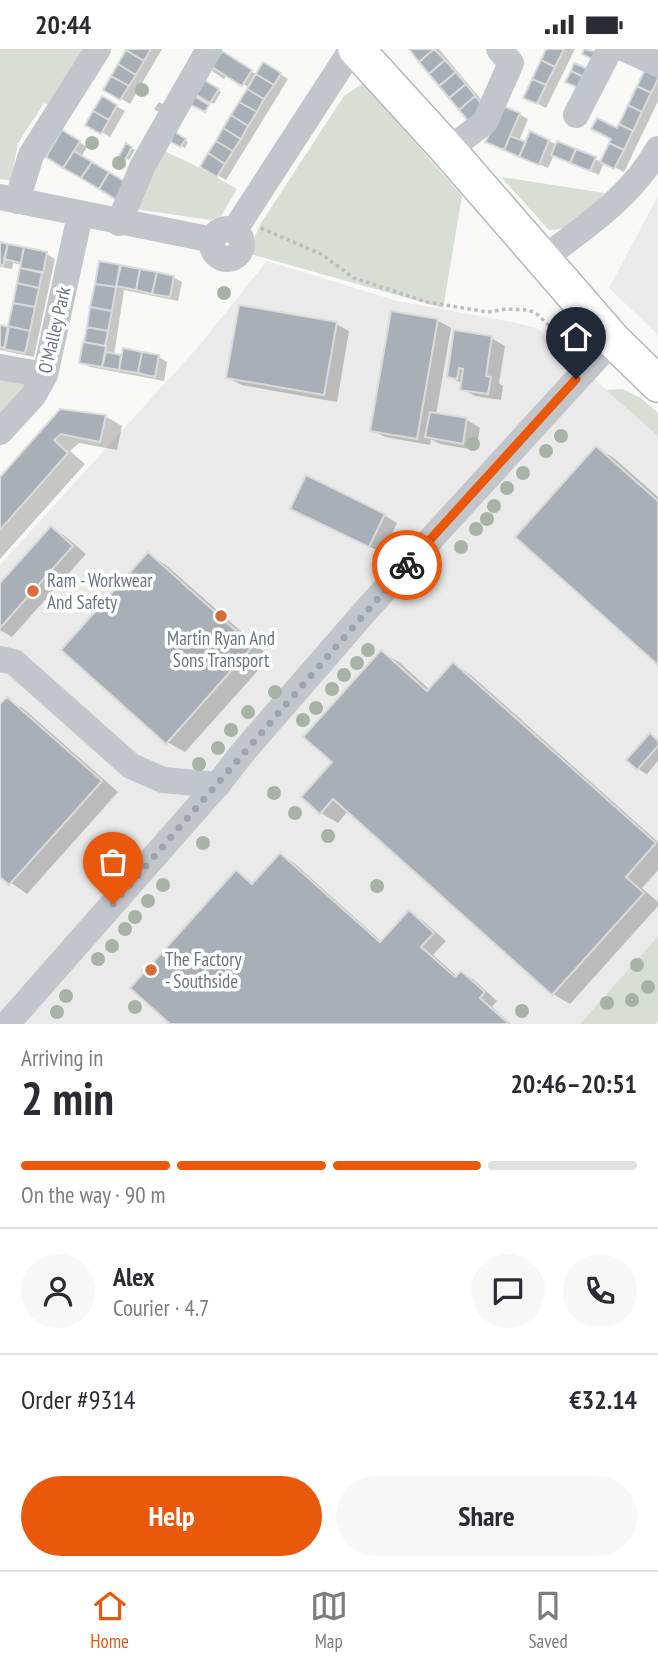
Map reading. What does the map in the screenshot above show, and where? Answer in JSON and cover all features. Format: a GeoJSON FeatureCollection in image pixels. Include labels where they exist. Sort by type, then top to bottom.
{"type":"FeatureCollection","features":[{"type":"Feature","properties":{"kind":"main road"},"geometry":{"type":"LineString","coordinates":[[354,49],[543,258],[597,343],[658,384]]}},
{"type":"Feature","properties":{"kind":"street"},"geometry":{"type":"LineString","coordinates":[[98,49],[31,155],[8,199],[119,223],[234,232],[354,49]]}},
{"type":"Feature","properties":{"kind":"street"},"geometry":{"type":"LineString","coordinates":[[119,223],[143,165],[209,49]]}},
{"type":"Feature","properties":{"kind":"street"},"geometry":{"type":"LineString","coordinates":[[448,150],[485,122],[511,63],[499,49]]}},
{"type":"Feature","properties":{"kind":"street"},"geometry":{"type":"LineString","coordinates":[[576,115],[610,49]]}},
{"type":"Feature","properties":{"kind":"street"},"geometry":{"type":"LineString","coordinates":[[625,49],[658,64]]}},
{"type":"Feature","properties":{"kind":"street"},"geometry":{"type":"LineString","coordinates":[[543,258],[623,196],[646,171],[658,149]]}},
{"type":"Feature","properties":{"kind":"street","name":"O'Malley Park"},"geometry":{"type":"LineString","coordinates":[[0,432],[33,395],[45,375],[80,215]]}},
{"type":"Feature","properties":{"kind":"street"},"geometry":{"type":"LineString","coordinates":[[7,1024],[218,785],[244,751],[597,343]]}},
{"type":"Feature","properties":{"kind":"street"},"geometry":{"type":"LineString","coordinates":[[0,367],[45,375]]}},
{"type":"Feature","properties":{"kind":"street"},"geometry":{"type":"LineString","coordinates":[[0,659],[14,662],[131,766],[163,780],[218,785]]}},
{"type":"Feature","properties":{"kind":"path"},"geometry":{"type":"LineString","coordinates":[[234,232],[321,254],[354,278],[427,302],[488,313],[506,309],[529,310],[579,353]]}},
{"type":"Feature","properties":{"kind":"path"},"geometry":{"type":"LineString","coordinates":[[572,361],[579,353],[597,343]]}},
{"type":"Feature","properties":{"kind":"shaded area"},"geometry":{"type":"Polygon","coordinates":[[[0,49],[82,49],[87,52],[52,107],[44,103],[18,143],[11,181],[0,179],[0,49]]]}},
{"type":"Feature","properties":{"kind":"shaded area"},"geometry":{"type":"Polygon","coordinates":[[[363,83],[462,196],[443,308],[247,253],[261,223],[344,96],[363,83]]]}},
{"type":"Feature","properties":{"kind":"shaded area"},"geometry":{"type":"Polygon","coordinates":[[[162,150],[237,189],[221,216],[211,220],[135,209],[162,150]]]}},
{"type":"Feature","properties":{"kind":"shaded area"},"geometry":{"type":"Polygon","coordinates":[[[501,177],[605,193],[572,223],[557,230],[549,230],[501,177]]]}},
{"type":"Feature","properties":{"kind":"shaded area"},"geometry":{"type":"Polygon","coordinates":[[[658,196],[658,335],[609,288],[658,196]]]}},
{"type":"Feature","properties":{"kind":"shaded area"},"geometry":{"type":"Polygon","coordinates":[[[267,261],[397,301],[537,328],[658,436],[658,936],[580,1024],[0,1024],[0,565],[198,347],[267,261]]]}},
{"type":"Feature","properties":{"kind":"shaded area"},"geometry":{"type":"Polygon","coordinates":[[[0,373],[29,381],[0,422],[0,373]]]}},
{"type":"Feature","properties":{"kind":"shaded area"},"geometry":{"type":"Polygon","coordinates":[[[623,389],[642,399],[658,413],[658,436],[606,390],[623,389]]]}},
{"type":"Feature","properties":{"kind":"shaded area"},"geometry":{"type":"Polygon","coordinates":[[[658,936],[656,1024],[580,1024],[658,936]]]}},
{"type":"Feature","properties":{"kind":"building"},"geometry":{"type":"Polygon","coordinates":[[[127,49],[151,49],[144,61],[127,49]]]}},
{"type":"Feature","properties":{"kind":"building"},"geometry":{"type":"Polygon","coordinates":[[[409,49],[434,49],[419,62],[409,49]]]}},
{"type":"Feature","properties":{"kind":"building"},"geometry":{"type":"Polygon","coordinates":[[[434,49],[445,60],[429,74],[419,62],[434,49]]]}},
{"type":"Feature","properties":{"kind":"building"},"geometry":{"type":"Polygon","coordinates":[[[546,49],[564,49],[555,67],[541,60],[546,49]]]}},
{"type":"Feature","properties":{"kind":"building"},"geometry":{"type":"Polygon","coordinates":[[[584,49],[597,52],[594,60],[582,54],[584,49]]]}},
{"type":"Feature","properties":{"kind":"building"},"geometry":{"type":"Polygon","coordinates":[[[126,50],[144,61],[136,75],[118,64],[126,50]]]}},
{"type":"Feature","properties":{"kind":"building"},"geometry":{"type":"Polygon","coordinates":[[[222,51],[252,70],[242,86],[212,67],[222,51]]]}},
{"type":"Feature","properties":{"kind":"building"},"geometry":{"type":"Polygon","coordinates":[[[445,60],[456,72],[439,86],[429,74],[445,60]]]}},
{"type":"Feature","properties":{"kind":"building"},"geometry":{"type":"Polygon","coordinates":[[[541,60],[555,67],[546,85],[532,79],[541,60]]]}},
{"type":"Feature","properties":{"kind":"building"},"geometry":{"type":"Polygon","coordinates":[[[263,62],[281,73],[274,85],[256,74],[263,62]]]}},
{"type":"Feature","properties":{"kind":"building"},"geometry":{"type":"Polygon","coordinates":[[[574,63],[590,70],[586,78],[571,71],[574,63]]]}},
{"type":"Feature","properties":{"kind":"building"},"geometry":{"type":"Polygon","coordinates":[[[118,64],[136,75],[129,86],[111,76],[118,64]]]}},
{"type":"Feature","properties":{"kind":"building"},"geometry":{"type":"Polygon","coordinates":[[[646,68],[658,73],[651,93],[637,86],[646,68]]]}},
{"type":"Feature","properties":{"kind":"building"},"geometry":{"type":"Polygon","coordinates":[[[571,71],[586,78],[581,89],[565,82],[571,71]]]}},
{"type":"Feature","properties":{"kind":"building"},"geometry":{"type":"Polygon","coordinates":[[[456,72],[466,84],[449,98],[439,86],[456,72]]]}},
{"type":"Feature","properties":{"kind":"building"},"geometry":{"type":"Polygon","coordinates":[[[256,74],[274,85],[264,99],[247,89],[256,74]]]}},
{"type":"Feature","properties":{"kind":"building"},"geometry":{"type":"Polygon","coordinates":[[[111,76],[129,86],[120,100],[103,90],[111,76]]]}},
{"type":"Feature","properties":{"kind":"building"},"geometry":{"type":"Polygon","coordinates":[[[532,79],[546,85],[537,104],[523,98],[532,79]]]}},
{"type":"Feature","properties":{"kind":"building"},"geometry":{"type":"Polygon","coordinates":[[[204,80],[219,89],[210,103],[195,94],[204,80]]]}},
{"type":"Feature","properties":{"kind":"building"},"geometry":{"type":"Polygon","coordinates":[[[466,84],[475,96],[459,110],[449,98],[466,84]]]}},
{"type":"Feature","properties":{"kind":"building"},"geometry":{"type":"Polygon","coordinates":[[[637,86],[651,93],[642,112],[628,105],[637,86]]]}},
{"type":"Feature","properties":{"kind":"building"},"geometry":{"type":"Polygon","coordinates":[[[247,89],[264,99],[257,112],[239,102],[247,89]]]}},
{"type":"Feature","properties":{"kind":"building"},"geometry":{"type":"Polygon","coordinates":[[[102,96],[117,105],[109,120],[93,111],[102,96]]]}},
{"type":"Feature","properties":{"kind":"building"},"geometry":{"type":"Polygon","coordinates":[[[194,96],[209,105],[205,112],[189,104],[194,96]]]}},
{"type":"Feature","properties":{"kind":"building"},"geometry":{"type":"Polygon","coordinates":[[[475,96],[486,109],[469,122],[459,110],[475,96]]]}},
{"type":"Feature","properties":{"kind":"building"},"geometry":{"type":"Polygon","coordinates":[[[239,102],[257,112],[248,126],[231,115],[239,102]]]}},
{"type":"Feature","properties":{"kind":"building"},"geometry":{"type":"Polygon","coordinates":[[[628,105],[642,112],[633,131],[619,124],[628,105]]]}},
{"type":"Feature","properties":{"kind":"building"},"geometry":{"type":"Polygon","coordinates":[[[505,107],[520,113],[504,150],[485,142],[505,107]]]}},
{"type":"Feature","properties":{"kind":"building"},"geometry":{"type":"Polygon","coordinates":[[[93,111],[109,120],[101,134],[85,125],[93,111]]]}},
{"type":"Feature","properties":{"kind":"building"},"geometry":{"type":"Polygon","coordinates":[[[231,115],[248,126],[241,139],[223,128],[231,115]]]}},
{"type":"Feature","properties":{"kind":"building"},"geometry":{"type":"Polygon","coordinates":[[[597,118],[617,128],[619,124],[633,131],[624,150],[609,143],[611,139],[591,129],[597,118]]]}},
{"type":"Feature","properties":{"kind":"building"},"geometry":{"type":"Polygon","coordinates":[[[223,128],[241,139],[233,151],[216,141],[223,128]]]}},
{"type":"Feature","properties":{"kind":"building"},"geometry":{"type":"Polygon","coordinates":[[[62,130],[80,141],[63,168],[46,157],[62,130]]]}},
{"type":"Feature","properties":{"kind":"building"},"geometry":{"type":"Polygon","coordinates":[[[173,131],[186,139],[180,147],[168,140],[173,131]]]}},
{"type":"Feature","properties":{"kind":"building"},"geometry":{"type":"Polygon","coordinates":[[[530,131],[549,140],[539,165],[519,157],[530,131]]]}},
{"type":"Feature","properties":{"kind":"building"},"geometry":{"type":"Polygon","coordinates":[[[510,136],[526,142],[519,157],[504,150],[510,136]]]}},
{"type":"Feature","properties":{"kind":"building"},"geometry":{"type":"Polygon","coordinates":[[[216,141],[233,151],[225,164],[208,153],[216,141]]]}},
{"type":"Feature","properties":{"kind":"building"},"geometry":{"type":"Polygon","coordinates":[[[557,141],[576,149],[570,163],[551,155],[557,141]]]}},
{"type":"Feature","properties":{"kind":"building"},"geometry":{"type":"Polygon","coordinates":[[[126,143],[132,147],[125,160],[119,156],[126,143]]]}},
{"type":"Feature","properties":{"kind":"building"},"geometry":{"type":"Polygon","coordinates":[[[609,143],[624,150],[614,169],[600,162],[609,143]]]}},
{"type":"Feature","properties":{"kind":"building"},"geometry":{"type":"Polygon","coordinates":[[[576,149],[596,157],[590,171],[570,163],[576,149]]]}},
{"type":"Feature","properties":{"kind":"building"},"geometry":{"type":"Polygon","coordinates":[[[74,151],[92,162],[81,178],[63,168],[74,151]]]}},
{"type":"Feature","properties":{"kind":"building"},"geometry":{"type":"Polygon","coordinates":[[[208,153],[225,164],[217,177],[200,167],[208,153]]]}},
{"type":"Feature","properties":{"kind":"building"},"geometry":{"type":"Polygon","coordinates":[[[92,162],[109,172],[99,189],[81,178],[92,162]]]}},
{"type":"Feature","properties":{"kind":"building"},"geometry":{"type":"Polygon","coordinates":[[[109,172],[127,183],[117,200],[99,189],[109,172]]]}},
{"type":"Feature","properties":{"kind":"building"},"geometry":{"type":"Polygon","coordinates":[[[0,242],[8,244],[3,266],[0,265],[0,242]]]}},
{"type":"Feature","properties":{"kind":"building"},"geometry":{"type":"Polygon","coordinates":[[[8,244],[24,247],[21,263],[4,259],[8,244]]]}},
{"type":"Feature","properties":{"kind":"building"},"geometry":{"type":"Polygon","coordinates":[[[24,247],[47,252],[43,273],[20,268],[24,247]]]}},
{"type":"Feature","properties":{"kind":"building"},"geometry":{"type":"Polygon","coordinates":[[[99,261],[121,265],[116,287],[95,284],[99,261]]]}},
{"type":"Feature","properties":{"kind":"building"},"geometry":{"type":"Polygon","coordinates":[[[120,265],[140,269],[136,290],[116,286],[120,265]]]}},
{"type":"Feature","properties":{"kind":"building"},"geometry":{"type":"Polygon","coordinates":[[[20,268],[42,272],[39,288],[17,283],[20,268]]]}},
{"type":"Feature","properties":{"kind":"building"},"geometry":{"type":"Polygon","coordinates":[[[140,269],[157,272],[152,294],[136,290],[140,269]]]}},
{"type":"Feature","properties":{"kind":"building"},"geometry":{"type":"Polygon","coordinates":[[[157,272],[174,276],[170,297],[152,294],[157,272]]]}},
{"type":"Feature","properties":{"kind":"building"},"geometry":{"type":"Polygon","coordinates":[[[17,283],[39,288],[35,307],[13,303],[17,283]]]}},
{"type":"Feature","properties":{"kind":"building"},"geometry":{"type":"Polygon","coordinates":[[[95,284],[116,287],[112,311],[90,307],[95,284]]]}},
{"type":"Feature","properties":{"kind":"building"},"geometry":{"type":"Polygon","coordinates":[[[13,303],[35,307],[30,331],[8,326],[13,303]]]}},
{"type":"Feature","properties":{"kind":"building"},"geometry":{"type":"Polygon","coordinates":[[[239,305],[337,322],[324,395],[226,378],[239,305]]]}},
{"type":"Feature","properties":{"kind":"building"},"geometry":{"type":"Polygon","coordinates":[[[90,307],[112,311],[108,331],[87,327],[90,307]]]}},
{"type":"Feature","properties":{"kind":"building"},"geometry":{"type":"Polygon","coordinates":[[[391,311],[438,319],[417,439],[370,431],[391,311]]]}},
{"type":"Feature","properties":{"kind":"building"},"geometry":{"type":"Polygon","coordinates":[[[0,325],[9,327],[5,348],[0,347],[0,325]]]}},
{"type":"Feature","properties":{"kind":"building"},"geometry":{"type":"Polygon","coordinates":[[[8,326],[30,331],[25,353],[4,349],[8,326]]]}},
{"type":"Feature","properties":{"kind":"building"},"geometry":{"type":"Polygon","coordinates":[[[87,327],[108,331],[105,346],[84,342],[87,327]]]}},
{"type":"Feature","properties":{"kind":"building"},"geometry":{"type":"Polygon","coordinates":[[[454,330],[492,336],[486,376],[491,377],[488,394],[460,390],[463,369],[459,368],[457,379],[447,377],[454,330]]]}},
{"type":"Feature","properties":{"kind":"building"},"geometry":{"type":"Polygon","coordinates":[[[83,342],[106,346],[102,367],[79,363],[83,342]]]}},
{"type":"Feature","properties":{"kind":"building"},"geometry":{"type":"Polygon","coordinates":[[[123,348],[142,352],[138,373],[119,370],[123,348]]]}},
{"type":"Feature","properties":{"kind":"building"},"geometry":{"type":"Polygon","coordinates":[[[106,352],[121,355],[119,370],[102,367],[106,352]]]}},
{"type":"Feature","properties":{"kind":"building"},"geometry":{"type":"Polygon","coordinates":[[[142,352],[159,355],[155,377],[138,373],[142,352]]]}},
{"type":"Feature","properties":{"kind":"building"},"geometry":{"type":"Polygon","coordinates":[[[60,409],[106,415],[100,442],[61,434],[54,440],[68,453],[0,530],[0,477],[60,409]]]}},
{"type":"Feature","properties":{"kind":"building"},"geometry":{"type":"Polygon","coordinates":[[[430,412],[467,418],[463,444],[425,437],[430,412]]]}},
{"type":"Feature","properties":{"kind":"building"},"geometry":{"type":"Polygon","coordinates":[[[596,446],[658,501],[658,665],[515,537],[596,446]]]}},
{"type":"Feature","properties":{"kind":"building"},"geometry":{"type":"Polygon","coordinates":[[[306,475],[385,514],[369,547],[290,509],[306,475]]]}},
{"type":"Feature","properties":{"kind":"building"},"geometry":{"type":"Polygon","coordinates":[[[51,526],[73,546],[0,628],[0,583],[51,526]]]}},
{"type":"Feature","properties":{"kind":"building"},"geometry":{"type":"Polygon","coordinates":[[[148,552],[253,646],[166,744],[61,650],[148,552]]]}},
{"type":"Feature","properties":{"kind":"building"},"geometry":{"type":"Polygon","coordinates":[[[381,650],[427,691],[453,662],[656,843],[626,877],[644,893],[552,995],[333,799],[320,814],[301,797],[332,762],[303,737],[381,650]]]}},
{"type":"Feature","properties":{"kind":"building"},"geometry":{"type":"Polygon","coordinates":[[[7,697],[102,781],[9,885],[0,877],[0,704],[7,697]]]}},
{"type":"Feature","properties":{"kind":"building"},"geometry":{"type":"Polygon","coordinates":[[[650,733],[658,741],[658,746],[637,770],[626,760],[650,733]]]}},
{"type":"Feature","properties":{"kind":"building"},"geometry":{"type":"Polygon","coordinates":[[[280,853],[380,942],[409,910],[434,933],[421,947],[455,977],[461,971],[485,992],[480,998],[509,1024],[170,1024],[130,988],[236,870],[252,884],[280,853]]]}},
{"type":"Feature","properties":{"kind":"way so far"},"geometry":{"type":"LineString","coordinates":[[113,904],[407,565]]}},
{"type":"Feature","properties":{"kind":"place","name":"Ram - Workwear And Safety"},"geometry":{"type":"Point","coordinates":[33,591]}},
{"type":"Feature","properties":{"kind":"place","name":"Martin Ryan And Sons Transport"},"geometry":{"type":"Point","coordinates":[221,616]}},
{"type":"Feature","properties":{"kind":"place","name":"The Factory - Southside"},"geometry":{"type":"Point","coordinates":[151,970]}},
{"type":"Feature","properties":{"kind":"route"},"geometry":{"type":"LineString","coordinates":[[407,565],[576,379]]}}]}
